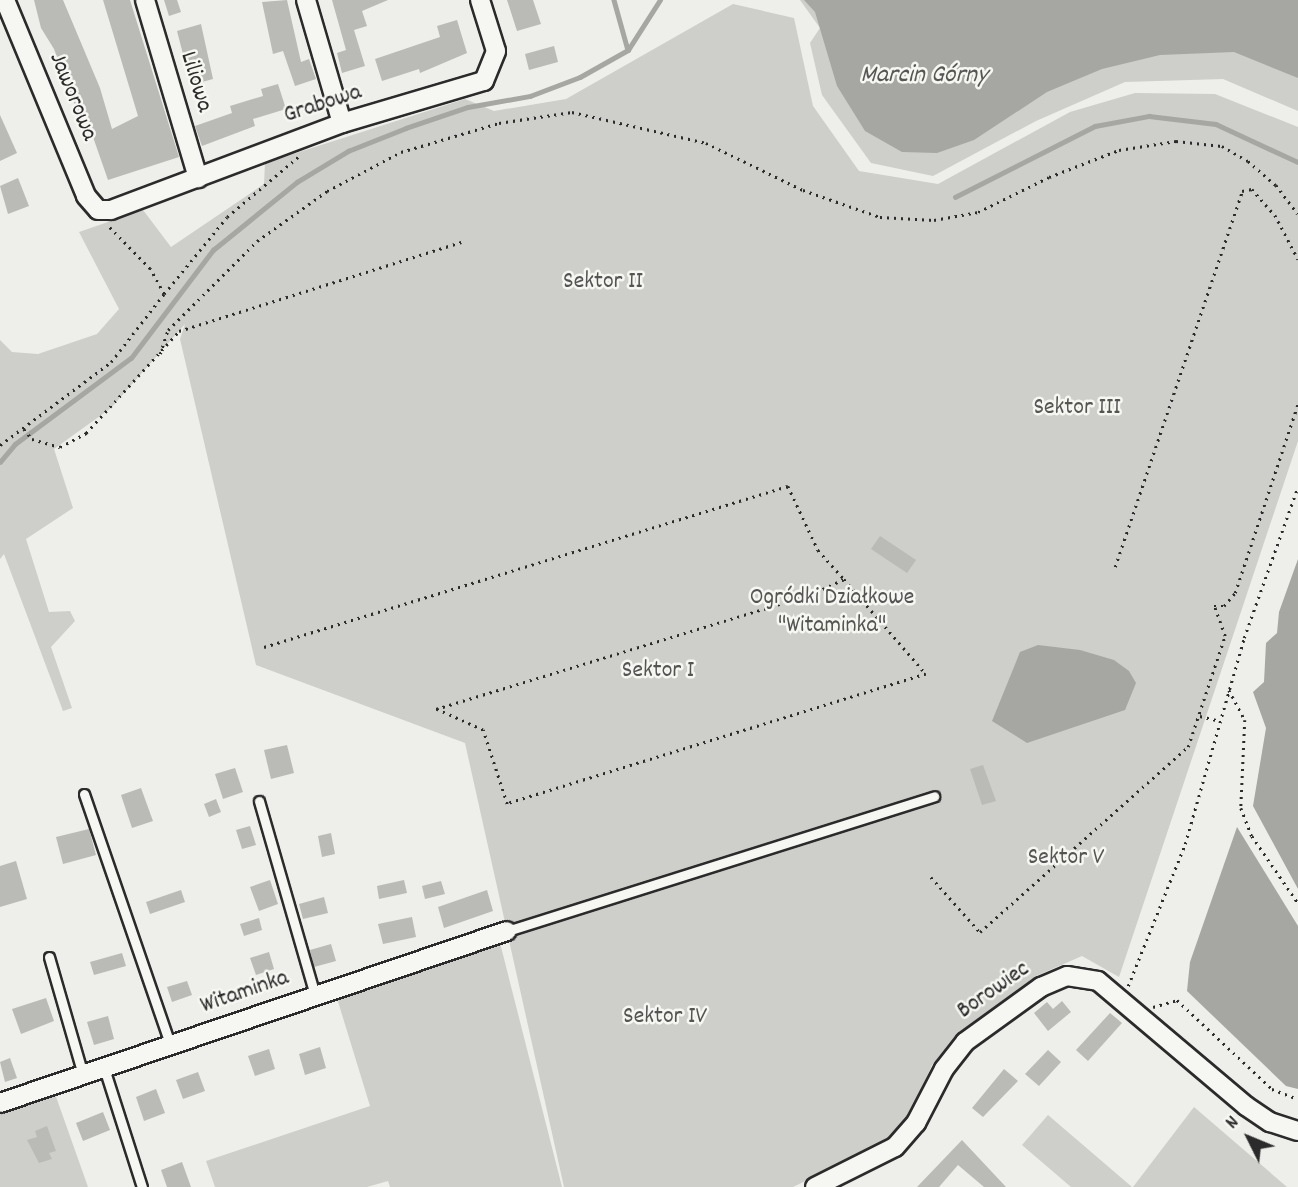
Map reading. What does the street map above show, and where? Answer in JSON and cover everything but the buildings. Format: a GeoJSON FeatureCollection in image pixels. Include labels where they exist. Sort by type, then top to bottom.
{"type":"FeatureCollection","features":[{"type":"Feature","properties":{"kind":"street","name":"Jaworowa"},"geometry":{"type":"LineString","coordinates":[[5,0],[86,196],[98,210]]}},
{"type":"Feature","properties":{"kind":"street","name":"Liliowa"},"geometry":{"type":"LineString","coordinates":[[145,0],[198,178]]}},
{"type":"Feature","properties":{"kind":"street"},"geometry":{"type":"LineString","coordinates":[[306,0],[342,122]]}},
{"type":"Feature","properties":{"kind":"street","name":"Grabowa"},"geometry":{"type":"LineString","coordinates":[[98,210],[111,210],[342,122],[484,81],[496,51],[480,0]]}},
{"type":"Feature","properties":{"kind":"street","name":"Witaminka"},"geometry":{"type":"LineString","coordinates":[[0,1103],[507,931]]}},
{"type":"Feature","properties":{"kind":"street","name":"Borowiec"},"geometry":{"type":"LineString","coordinates":[[815,1187],[895,1147],[916,1123],[960,1047],[1041,987],[1058,978],[1081,976],[1098,981],[1246,1106],[1269,1122],[1298,1131]]}},
{"type":"Feature","properties":{"kind":"lane"},"geometry":{"type":"LineString","coordinates":[[84,794],[170,1045]]}},
{"type":"Feature","properties":{"kind":"lane"},"geometry":{"type":"LineString","coordinates":[[507,931],[934,796]]}},
{"type":"Feature","properties":{"kind":"lane"},"geometry":{"type":"LineString","coordinates":[[258,801],[315,995]]}},
{"type":"Feature","properties":{"kind":"lane"},"geometry":{"type":"LineString","coordinates":[[49,957],[83,1075]]}},
{"type":"Feature","properties":{"kind":"lane"},"geometry":{"type":"LineString","coordinates":[[104,1068],[142,1187]]}},
{"type":"Feature","properties":{"kind":"path"},"geometry":{"type":"LineString","coordinates":[[160,354],[168,330],[257,241],[327,191],[401,152],[499,123],[572,112],[706,143],[803,190],[880,217],[934,220],[978,212],[1049,177],[1119,150],[1176,141],[1222,146],[1248,161],[1276,185],[1298,214]]}},
{"type":"Feature","properties":{"kind":"path"},"geometry":{"type":"LineString","coordinates":[[0,445],[111,362],[226,217],[299,157]]}},
{"type":"Feature","properties":{"kind":"path"},"geometry":{"type":"LineString","coordinates":[[1115,567],[1242,191],[1252,189],[1275,215],[1298,259]]}},
{"type":"Feature","properties":{"kind":"path"},"geometry":{"type":"LineString","coordinates":[[98,210],[104,222],[150,269],[164,294]]}},
{"type":"Feature","properties":{"kind":"path"},"geometry":{"type":"LineString","coordinates":[[24,429],[32,439],[60,447],[86,433],[180,331],[461,242]]}},
{"type":"Feature","properties":{"kind":"path"},"geometry":{"type":"LineString","coordinates":[[931,877],[979,932],[1188,747],[1225,636],[1214,606],[1224,606],[1235,593],[1298,404]]}},
{"type":"Feature","properties":{"kind":"path"},"geometry":{"type":"LineString","coordinates":[[264,647],[788,486],[818,550],[844,579],[926,674],[506,804],[483,730],[436,709],[810,595],[844,579]]}},
{"type":"Feature","properties":{"kind":"path"},"geometry":{"type":"LineString","coordinates":[[1298,486],[1229,690],[1185,844],[1127,1006],[1177,1000],[1272,1089],[1298,1099]]}},
{"type":"Feature","properties":{"kind":"path"},"geometry":{"type":"LineString","coordinates":[[1229,690],[1245,720],[1241,808],[1252,836],[1298,903]]}},
{"type":"Feature","properties":{"kind":"path"},"geometry":{"type":"LineString","coordinates":[[1200,716],[1220,721]]}},
{"type":"Feature","properties":{"kind":"green space","name":"Marcin Górny"},"geometry":{"type":"Polygon","coordinates":[[[800,0],[1298,0],[1298,111],[1223,79],[1125,82],[1036,121],[933,176],[871,163],[822,95],[810,43],[820,28],[800,0]]]}},
{"type":"Feature","properties":{"kind":"green space","name":"Ogródki Działkowe \"Witaminka\""},"geometry":{"type":"Polygon","coordinates":[[[733,4],[794,18],[813,106],[859,171],[938,184],[1070,112],[1135,93],[1215,94],[1298,127],[1298,441],[1119,977],[1082,956],[1036,976],[954,1037],[932,1065],[914,1106],[888,1141],[793,1187],[564,1187],[465,743],[256,665],[180,339],[185,324],[111,408],[54,449],[73,508],[26,539],[49,612],[70,611],[75,621],[51,647],[72,708],[63,711],[4,554],[0,559],[0,340],[12,352],[38,354],[97,334],[119,309],[79,232],[143,210],[171,247],[264,184],[265,163],[465,99],[494,111],[566,99],[733,4]]]}},
{"type":"Feature","properties":{"kind":"green space"},"geometry":{"type":"Polygon","coordinates":[[[499,939],[562,1187],[390,1187],[388,1181],[367,1187],[215,1187],[206,1161],[370,1106],[336,995],[499,939]]]}},
{"type":"Feature","properties":{"kind":"green space"},"geometry":{"type":"Polygon","coordinates":[[[54,1091],[88,1187],[0,1187],[0,1110],[54,1091]]]}},
{"type":"Feature","properties":{"kind":"green space"},"geometry":{"type":"Polygon","coordinates":[[[1194,1107],[1287,1187],[1133,1187],[1194,1107]]]}},
{"type":"Feature","properties":{"kind":"green space"},"geometry":{"type":"Polygon","coordinates":[[[1048,1115],[1132,1187],[1071,1187],[1022,1145],[1048,1115]]]}},
{"type":"Feature","properties":{"kind":"water","name":"Marcin Górny"},"geometry":{"type":"Polygon","coordinates":[[[804,0],[1298,0],[1298,78],[1234,52],[1160,55],[1102,69],[1047,92],[974,140],[937,153],[902,152],[865,131],[837,86],[815,12],[804,0]]]}},
{"type":"Feature","properties":{"kind":"water"},"geometry":{"type":"Polygon","coordinates":[[[1298,559],[1298,889],[1253,806],[1266,728],[1253,692],[1264,682],[1266,643],[1277,633],[1279,612],[1298,559]]]}},
{"type":"Feature","properties":{"kind":"water"},"geometry":{"type":"Polygon","coordinates":[[[1038,645],[1080,650],[1114,660],[1129,671],[1136,683],[1125,710],[1027,743],[992,721],[1020,652],[1038,645]]]}},
{"type":"Feature","properties":{"kind":"water"},"geometry":{"type":"Polygon","coordinates":[[[1237,827],[1298,926],[1298,1089],[1286,1086],[1187,991],[1190,962],[1237,827]]]}},
{"type":"Feature","properties":{"kind":"waterway"},"geometry":{"type":"LineString","coordinates":[[614,0],[628,50]]}},
{"type":"Feature","properties":{"kind":"waterway"},"geometry":{"type":"LineString","coordinates":[[0,462],[15,444],[131,358],[213,250],[297,182],[348,151],[406,128],[468,107],[530,96],[580,77],[628,50],[660,0]]}},
{"type":"Feature","properties":{"kind":"waterway"},"geometry":{"type":"LineString","coordinates":[[955,197],[1095,126],[1149,116],[1216,124],[1298,162]]}},
{"type":"Feature","properties":{"kind":"park label","name":"Sektor II"},"geometry":{"type":"Point","coordinates":[603,283]}},
{"type":"Feature","properties":{"kind":"park label","name":"Sektor III"},"geometry":{"type":"Point","coordinates":[1077,409]}},
{"type":"Feature","properties":{"kind":"park label","name":"Sektor I"},"geometry":{"type":"Point","coordinates":[658,672]}},
{"type":"Feature","properties":{"kind":"park label","name":"Sektor V"},"geometry":{"type":"Point","coordinates":[1066,859]}},
{"type":"Feature","properties":{"kind":"park label","name":"Sektor IV"},"geometry":{"type":"Point","coordinates":[665,1018]}}]}
